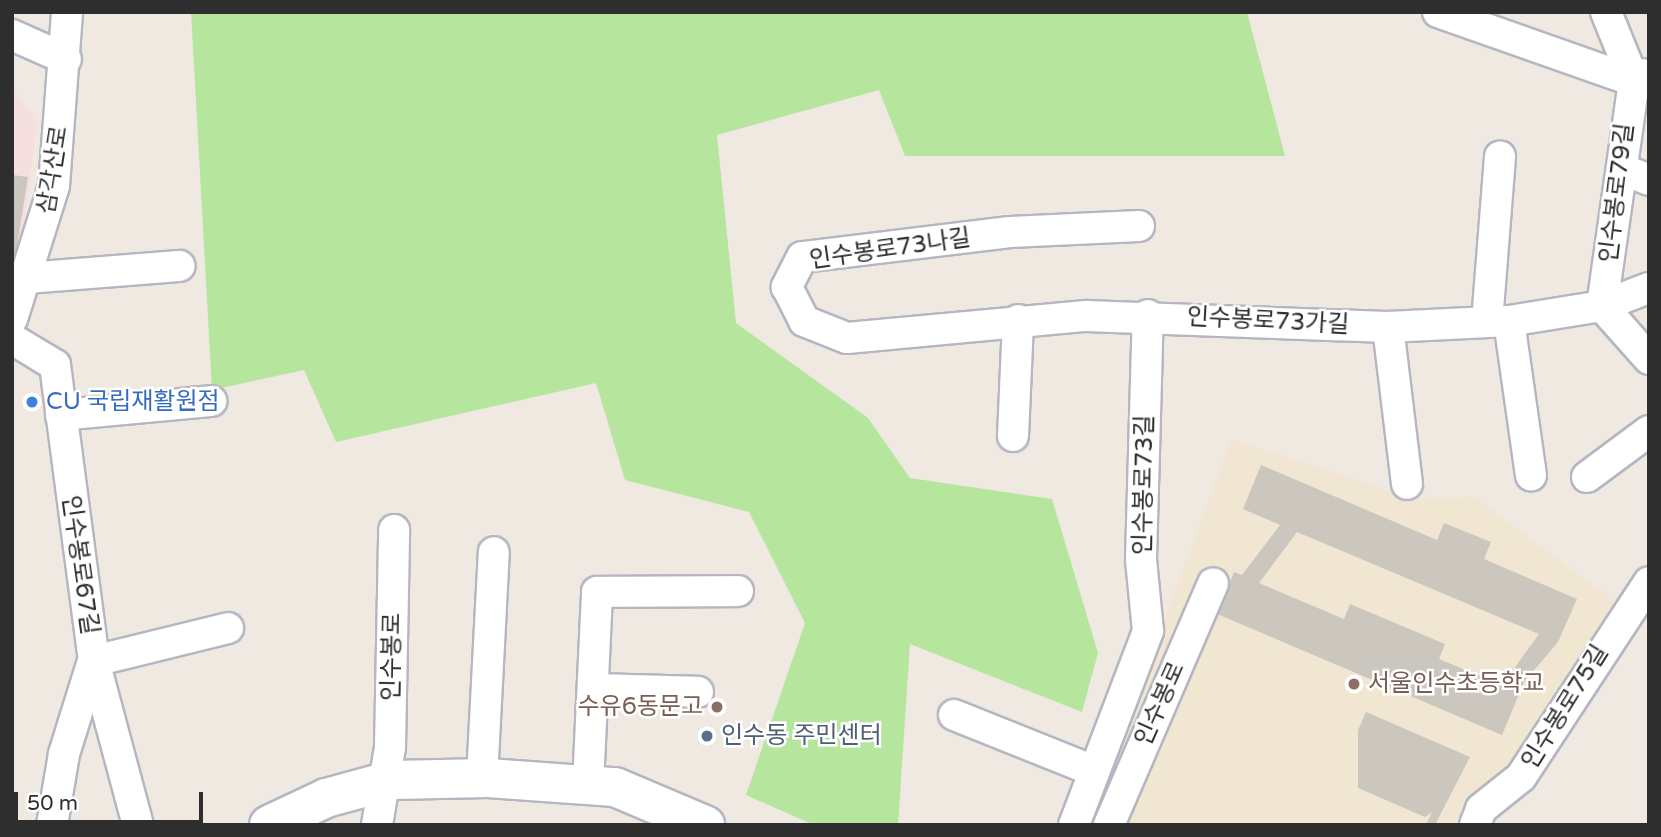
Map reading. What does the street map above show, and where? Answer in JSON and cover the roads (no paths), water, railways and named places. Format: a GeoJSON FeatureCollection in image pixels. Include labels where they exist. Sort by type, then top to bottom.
{"type":"FeatureCollection","features":[{"type":"Feature","properties":{"kind":"main road"},"geometry":{"type":"LineString","coordinates":[[269,825],[326,798],[384,782],[482,778],[615,787],[705,825]]}},
{"type":"Feature","properties":{"kind":"street","name":"삼각산로"},"geometry":{"type":"LineString","coordinates":[[12,319],[54,186],[66,59],[67,12]]}},
{"type":"Feature","properties":{"kind":"street"},"geometry":{"type":"LineString","coordinates":[[1438,12],[1641,76]]}},
{"type":"Feature","properties":{"kind":"street","name":"인수봉로79길"},"geometry":{"type":"LineString","coordinates":[[1602,306],[1635,174],[1641,76],[1606,12]]}},
{"type":"Feature","properties":{"kind":"street"},"geometry":{"type":"LineString","coordinates":[[12,35],[66,59]]}},
{"type":"Feature","properties":{"kind":"street"},"geometry":{"type":"LineString","coordinates":[[1500,157],[1498,322],[1531,475]]}},
{"type":"Feature","properties":{"kind":"street","name":"인수봉로73나길"},"geometry":{"type":"LineString","coordinates":[[1139,226],[1010,232],[802,257],[787,287],[804,321],[847,338],[1018,320],[1148,315]]}},
{"type":"Feature","properties":{"kind":"street"},"geometry":{"type":"LineString","coordinates":[[26,278],[180,266]]}},
{"type":"Feature","properties":{"kind":"street","name":"인수봉로79길"},"geometry":{"type":"LineString","coordinates":[[1602,306],[1649,288]]}},
{"type":"Feature","properties":{"kind":"street"},"geometry":{"type":"LineString","coordinates":[[1602,306],[1649,359]]}},
{"type":"Feature","properties":{"kind":"street","name":"인수봉로73가길"},"geometry":{"type":"LineString","coordinates":[[1148,315],[1388,327],[1498,322],[1602,306]]}},
{"type":"Feature","properties":{"kind":"street","name":"인수봉로73길"},"geometry":{"type":"LineString","coordinates":[[1074,825],[1148,631],[1141,559],[1148,315]]}},
{"type":"Feature","properties":{"kind":"street"},"geometry":{"type":"LineString","coordinates":[[1013,436],[1018,320]]}},
{"type":"Feature","properties":{"kind":"street"},"geometry":{"type":"LineString","coordinates":[[1388,327],[1407,484]]}},
{"type":"Feature","properties":{"kind":"street","name":"인수봉로67길"},"geometry":{"type":"LineString","coordinates":[[12,339],[55,365],[94,661],[228,628]]}},
{"type":"Feature","properties":{"kind":"street"},"geometry":{"type":"LineString","coordinates":[[61,415],[211,401]]}},
{"type":"Feature","properties":{"kind":"street"},"geometry":{"type":"LineString","coordinates":[[1587,477],[1649,431]]}},
{"type":"Feature","properties":{"kind":"street","name":"인수봉로"},"geometry":{"type":"LineString","coordinates":[[377,825],[384,782],[394,530]]}},
{"type":"Feature","properties":{"kind":"street"},"geometry":{"type":"LineString","coordinates":[[482,778],[494,552]]}},
{"type":"Feature","properties":{"kind":"street","name":"인수봉로75길"},"geometry":{"type":"LineString","coordinates":[[1475,825],[1481,809],[1521,776],[1649,582]]}},
{"type":"Feature","properties":{"kind":"street","name":"인수봉로"},"geometry":{"type":"LineString","coordinates":[[1109,825],[1213,583]]}},
{"type":"Feature","properties":{"kind":"street"},"geometry":{"type":"LineString","coordinates":[[588,785],[597,593],[738,591]]}},
{"type":"Feature","properties":{"kind":"street"},"geometry":{"type":"LineString","coordinates":[[52,825],[64,754],[94,661]]}},
{"type":"Feature","properties":{"kind":"street"},"geometry":{"type":"LineString","coordinates":[[94,661],[138,825]]}},
{"type":"Feature","properties":{"kind":"street"},"geometry":{"type":"LineString","coordinates":[[593,689],[698,692]]}},
{"type":"Feature","properties":{"kind":"street"},"geometry":{"type":"LineString","coordinates":[[954,715],[1094,771]]}},
{"type":"Feature","properties":{"kind":"place","name":"CU 국립재활원점"},"geometry":{"type":"Point","coordinates":[32,402]}},
{"type":"Feature","properties":{"kind":"place","name":"서울인수초등학교"},"geometry":{"type":"Point","coordinates":[1354,684]}},
{"type":"Feature","properties":{"kind":"place","name":"수유6동문고"},"geometry":{"type":"Point","coordinates":[717,707]}},
{"type":"Feature","properties":{"kind":"place","name":"인수동 주민센터"},"geometry":{"type":"Point","coordinates":[707,736]}}]}
